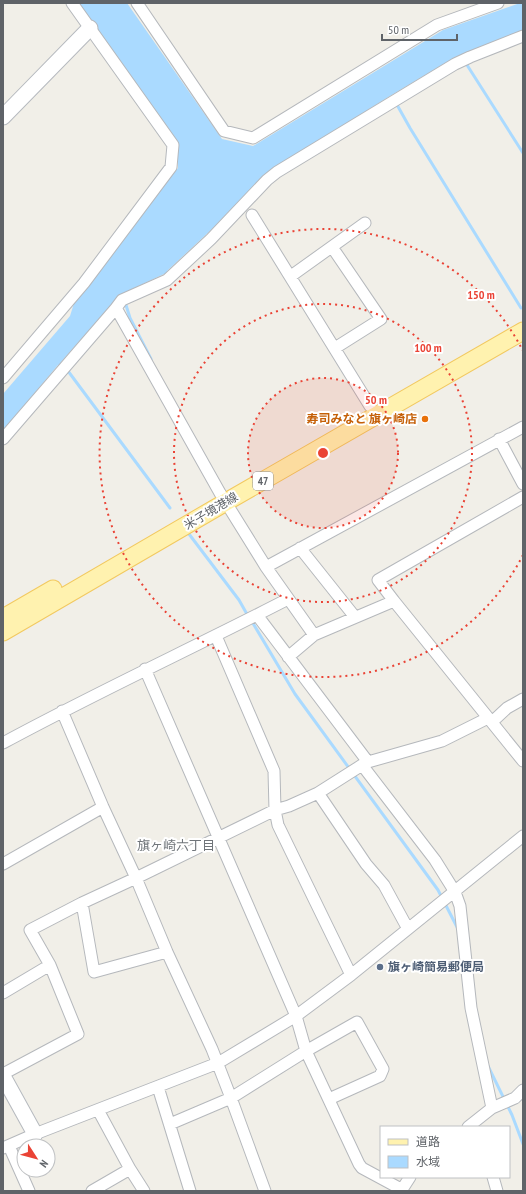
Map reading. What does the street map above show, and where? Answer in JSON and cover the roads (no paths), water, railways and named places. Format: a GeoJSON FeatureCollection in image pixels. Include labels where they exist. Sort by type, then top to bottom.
{"type":"FeatureCollection","features":[{"type":"Feature","properties":{"kind":"main road","name":"米子境港線"},"geometry":{"type":"LineString","coordinates":[[3,632],[370,406],[523,318]]}},
{"type":"Feature","properties":{"kind":"main road","name":"米子境港線"},"geometry":{"type":"LineString","coordinates":[[3,618],[523,331]]}},
{"type":"Feature","properties":{"kind":"street"},"geometry":{"type":"LineString","coordinates":[[3,378],[84,283],[171,167],[173,145],[72,3]]}},
{"type":"Feature","properties":{"kind":"street"},"geometry":{"type":"LineString","coordinates":[[141,4],[224,131],[253,138],[437,25],[498,3]]}},
{"type":"Feature","properties":{"kind":"street"},"geometry":{"type":"LineString","coordinates":[[3,117],[90,28]]}},
{"type":"Feature","properties":{"kind":"street"},"geometry":{"type":"LineString","coordinates":[[3,439],[122,300],[167,280],[211,239],[267,180],[277,172],[455,64],[520,37]]}},
{"type":"Feature","properties":{"kind":"street"},"geometry":{"type":"LineString","coordinates":[[252,216],[291,276],[370,406]]}},
{"type":"Feature","properties":{"kind":"street"},"geometry":{"type":"LineString","coordinates":[[291,276],[365,223]]}},
{"type":"Feature","properties":{"kind":"street"},"geometry":{"type":"LineString","coordinates":[[332,247],[381,319],[335,348]]}},
{"type":"Feature","properties":{"kind":"street"},"geometry":{"type":"LineString","coordinates":[[116,308],[223,497],[266,567],[314,635]]}},
{"type":"Feature","properties":{"kind":"street"},"geometry":{"type":"LineString","coordinates":[[266,567],[523,427]]}},
{"type":"Feature","properties":{"kind":"street"},"geometry":{"type":"LineString","coordinates":[[499,439],[523,484]]}},
{"type":"Feature","properties":{"kind":"street"},"geometry":{"type":"LineString","coordinates":[[523,497],[378,580],[523,761]]}},
{"type":"Feature","properties":{"kind":"street"},"geometry":{"type":"LineString","coordinates":[[300,548],[355,617]]}},
{"type":"Feature","properties":{"kind":"street"},"geometry":{"type":"LineString","coordinates":[[3,743],[62,711],[288,599]]}},
{"type":"Feature","properties":{"kind":"street"},"geometry":{"type":"LineString","coordinates":[[288,657],[314,635],[394,601]]}},
{"type":"Feature","properties":{"kind":"street"},"geometry":{"type":"LineString","coordinates":[[256,615],[435,860],[455,892],[460,906],[471,1008],[492,1108]]}},
{"type":"Feature","properties":{"kind":"street"},"geometry":{"type":"LineString","coordinates":[[216,636],[274,771],[278,825],[351,975]]}},
{"type":"Feature","properties":{"kind":"street"},"geometry":{"type":"LineString","coordinates":[[145,670],[296,1016],[306,1051],[359,1164],[362,1168],[401,1190],[409,1178]]}},
{"type":"Feature","properties":{"kind":"street"},"geometry":{"type":"LineString","coordinates":[[35,1134],[3,1075],[78,1034],[50,965],[30,930],[82,903],[276,810],[318,793],[365,764],[442,741],[490,720],[523,699]]}},
{"type":"Feature","properties":{"kind":"street"},"geometry":{"type":"LineString","coordinates":[[62,711],[167,952],[218,1063],[265,1191]]}},
{"type":"Feature","properties":{"kind":"street"},"geometry":{"type":"LineString","coordinates":[[318,793],[366,864],[384,885],[408,929]]}},
{"type":"Feature","properties":{"kind":"street"},"geometry":{"type":"LineString","coordinates":[[3,864],[103,807]]}},
{"type":"Feature","properties":{"kind":"street"},"geometry":{"type":"LineString","coordinates":[[29,1191],[6,1147],[35,1134],[218,1063],[296,1016],[351,975],[523,836]]}},
{"type":"Feature","properties":{"kind":"street"},"geometry":{"type":"LineString","coordinates":[[82,903],[94,972],[167,952]]}},
{"type":"Feature","properties":{"kind":"street"},"geometry":{"type":"LineString","coordinates":[[3,993],[50,965]]}},
{"type":"Feature","properties":{"kind":"street"},"geometry":{"type":"LineString","coordinates":[[170,1124],[231,1098],[306,1051],[357,1022],[383,1069],[380,1076],[329,1099]]}},
{"type":"Feature","properties":{"kind":"street"},"geometry":{"type":"LineString","coordinates":[[158,1087],[190,1191]]}},
{"type":"Feature","properties":{"kind":"street"},"geometry":{"type":"LineString","coordinates":[[474,1125],[492,1108],[515,1098],[523,1090]]}},
{"type":"Feature","properties":{"kind":"street"},"geometry":{"type":"LineString","coordinates":[[98,1110],[130,1169],[144,1191]]}},
{"type":"Feature","properties":{"kind":"street"},"geometry":{"type":"LineString","coordinates":[[92,1191],[130,1169]]}},
{"type":"Feature","properties":{"kind":"street"},"geometry":{"type":"LineString","coordinates":[[493,1178],[497,1191]]}},
{"type":"Feature","properties":{"kind":"water"},"geometry":{"type":"Polygon","coordinates":[[[79,3],[127,3],[222,139],[253,146],[443,30],[523,3],[523,30],[463,54],[461,58],[457,56],[267,173],[211,230],[167,271],[170,274],[167,276],[164,274],[124,293],[124,296],[120,295],[61,362],[63,364],[60,366],[58,365],[3,431],[3,394],[70,316],[75,300],[178,168],[178,145],[79,3]]]}},
{"type":"Feature","properties":{"kind":"waterway"},"geometry":{"type":"LineString","coordinates":[[467,65],[523,153]]}},
{"type":"Feature","properties":{"kind":"waterway"},"geometry":{"type":"LineString","coordinates":[[396,103],[521,308]]}},
{"type":"Feature","properties":{"kind":"waterway"},"geometry":{"type":"LineString","coordinates":[[126,305],[130,318],[151,359]]}},
{"type":"Feature","properties":{"kind":"waterway"},"geometry":{"type":"LineString","coordinates":[[68,371],[170,508]]}},
{"type":"Feature","properties":{"kind":"waterway"},"geometry":{"type":"LineString","coordinates":[[189,534],[239,600],[248,616]]}},
{"type":"Feature","properties":{"kind":"waterway"},"geometry":{"type":"LineString","coordinates":[[251,620],[295,694],[438,890],[458,929]]}},
{"type":"Feature","properties":{"kind":"waterway"},"geometry":{"type":"LineString","coordinates":[[488,1066],[512,1115],[523,1144]]}},
{"type":"Feature","properties":{"kind":"place","name":"寿司みなと 旗ヶ崎店"},"geometry":{"type":"Point","coordinates":[425,419]}},
{"type":"Feature","properties":{"kind":"place","name":"旗ヶ崎簡易郵便局"},"geometry":{"type":"Point","coordinates":[380,967]}},
{"type":"Feature","properties":{"kind":"district","name":"旗ヶ崎六丁目"},"geometry":{"type":"Point","coordinates":[176,845]}}]}
